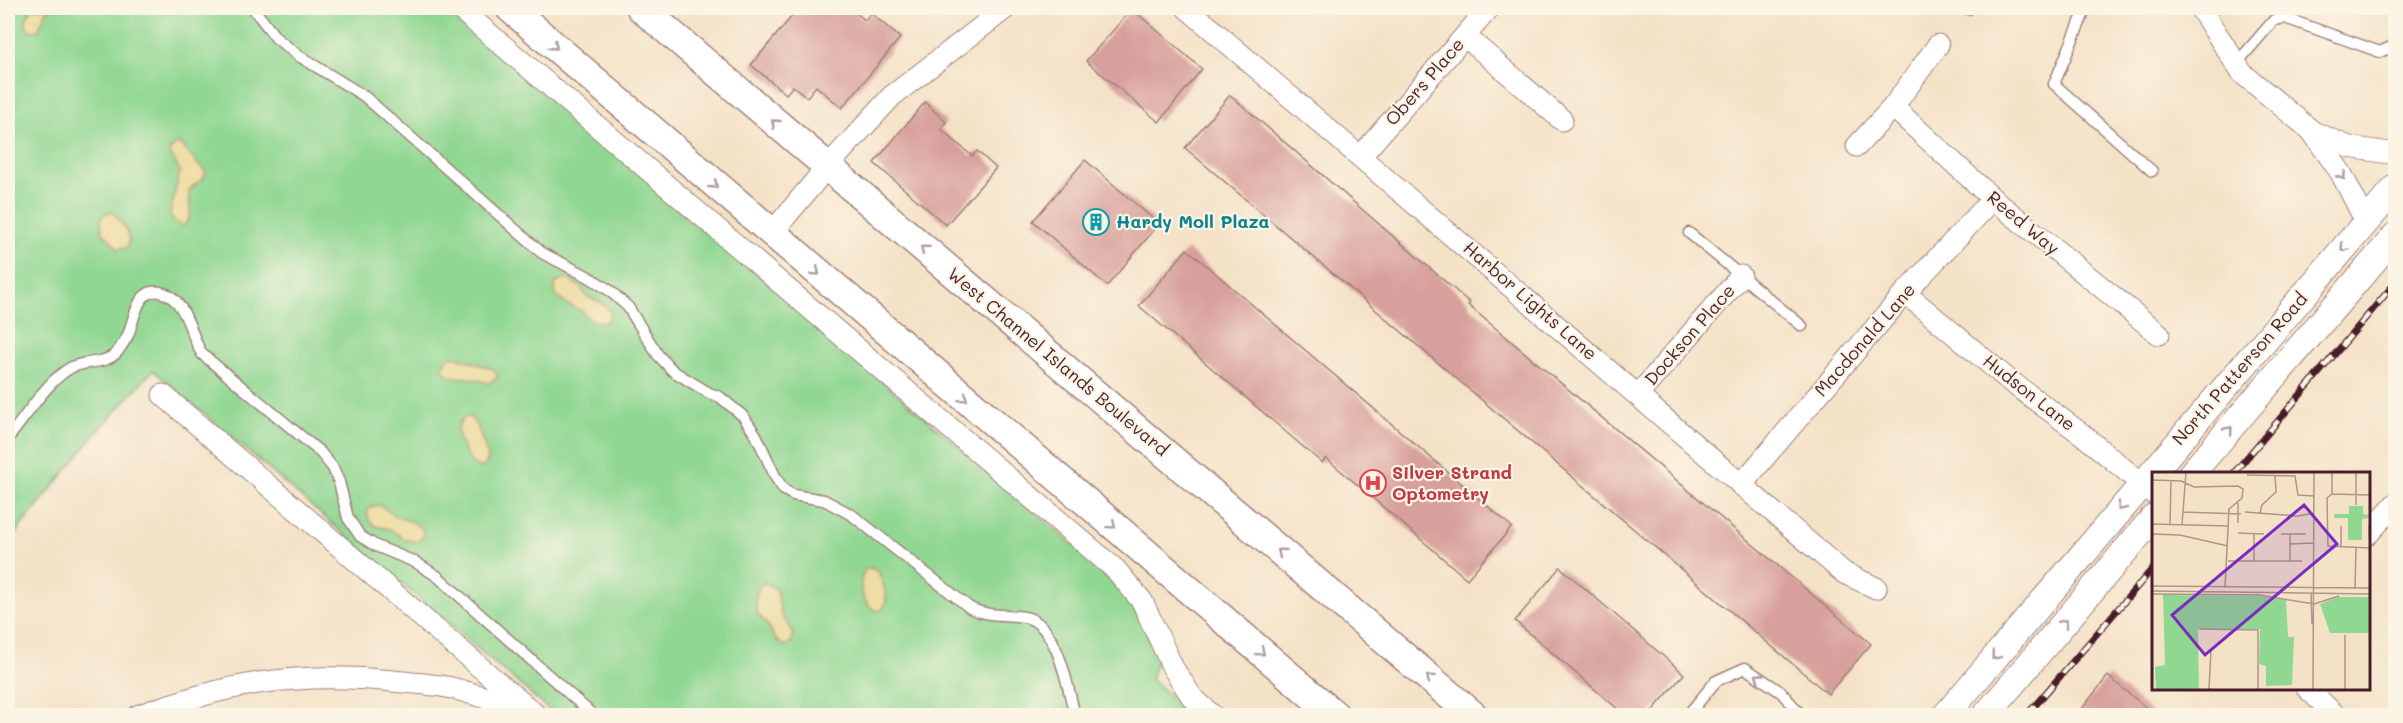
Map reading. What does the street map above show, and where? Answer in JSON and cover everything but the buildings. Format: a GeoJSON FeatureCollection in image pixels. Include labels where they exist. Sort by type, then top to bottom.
{"type":"FeatureCollection","features":[{"type":"Feature","properties":{"kind":"main road"},"geometry":{"type":"LineString","coordinates":[[510,8],[1336,716]]}},
{"type":"Feature","properties":{"kind":"main road","name":"West Channel Islands Boulevard"},"geometry":{"type":"LineString","coordinates":[[641,8],[1474,716]]}},
{"type":"Feature","properties":{"kind":"street"},"geometry":{"type":"LineString","coordinates":[[459,8],[1116,570],[1142,601],[1173,668],[1192,697],[1213,716]]}},
{"type":"Feature","properties":{"kind":"street"},"geometry":{"type":"LineString","coordinates":[[771,234],[827,167],[892,96],[1006,8]]}},
{"type":"Feature","properties":{"kind":"street","name":"Harbor Lights Lane"},"geometry":{"type":"LineString","coordinates":[[1189,8],[1844,573],[1876,588]]}},
{"type":"Feature","properties":{"kind":"street","name":"Obers Place"},"geometry":{"type":"LineString","coordinates":[[1361,156],[1489,8]]}},
{"type":"Feature","properties":{"kind":"street"},"geometry":{"type":"LineString","coordinates":[[2200,8],[2242,73],[2313,132],[2341,173],[2366,222]]}},
{"type":"Feature","properties":{"kind":"street"},"geometry":{"type":"LineString","coordinates":[[1465,36],[1562,120]]}},
{"type":"Feature","properties":{"kind":"street"},"geometry":{"type":"LineString","coordinates":[[1857,146],[1893,107],[1938,45]]}},
{"type":"Feature","properties":{"kind":"street","name":"Reed Way"},"geometry":{"type":"LineString","coordinates":[[1893,107],[1993,199],[2159,334]]}},
{"type":"Feature","properties":{"kind":"street"},"geometry":{"type":"LineString","coordinates":[[2313,132],[2349,147],[2396,154]]}},
{"type":"Feature","properties":{"kind":"street","name":"North Patterson Road"},"geometry":{"type":"LineString","coordinates":[[2161,472],[2396,187]]}},
{"type":"Feature","properties":{"kind":"street","name":"Macdonald Lane"},"geometry":{"type":"LineString","coordinates":[[1741,485],[1905,292],[1993,199]]}},
{"type":"Feature","properties":{"kind":"street","name":"North Patterson Road"},"geometry":{"type":"LineString","coordinates":[[2193,472],[2396,235]]}},
{"type":"Feature","properties":{"kind":"street","name":"Dockson Place"},"geometry":{"type":"LineString","coordinates":[[1638,395],[1741,276]]}},
{"type":"Feature","properties":{"kind":"street","name":"Hudson Lane"},"geometry":{"type":"LineString","coordinates":[[1905,292],[2010,381],[2083,435],[2148,488]]}},
{"type":"Feature","properties":{"kind":"street"},"geometry":{"type":"LineString","coordinates":[[163,395],[535,714]]}},
{"type":"Feature","properties":{"kind":"street","name":"North Patterson Road"},"geometry":{"type":"LineString","coordinates":[[1944,716],[2148,488]]}},
{"type":"Feature","properties":{"kind":"street"},"geometry":{"type":"LineString","coordinates":[[2370,532],[2396,503]]}},
{"type":"Feature","properties":{"kind":"street"},"geometry":{"type":"LineString","coordinates":[[1985,716],[2152,520]]}},
{"type":"Feature","properties":{"kind":"street"},"geometry":{"type":"LineString","coordinates":[[137,716],[196,695],[242,684],[296,677],[350,677],[446,687],[535,714]]}},
{"type":"Feature","properties":{"kind":"street"},"geometry":{"type":"LineString","coordinates":[[2309,690],[2336,716]]}},
{"type":"Feature","properties":{"kind":"lane"},"geometry":{"type":"LineString","coordinates":[[253,8],[276,38],[308,62],[364,96],[542,253],[589,277],[609,290],[628,307],[658,355],[673,371],[689,382],[720,396],[743,416],[756,435],[784,490],[805,498],[824,500],[852,514],[970,608],[983,615],[1027,617],[1035,621],[1052,642],[1063,665],[1075,716]]}},
{"type":"Feature","properties":{"kind":"lane"},"geometry":{"type":"LineString","coordinates":[[2086,8],[2054,84],[2152,171]]}},
{"type":"Feature","properties":{"kind":"lane"},"geometry":{"type":"LineString","coordinates":[[2236,64],[2274,20],[2285,18],[2380,52],[2391,47],[2396,40]]}},
{"type":"Feature","properties":{"kind":"lane"},"geometry":{"type":"LineString","coordinates":[[1689,233],[1802,326]]}},
{"type":"Feature","properties":{"kind":"lane"},"geometry":{"type":"LineString","coordinates":[[8,438],[38,400],[68,370],[76,365],[105,360],[117,353],[128,335],[136,307],[150,293],[159,291],[177,302],[184,312],[195,343],[202,354],[320,452],[333,468],[348,518],[360,536],[376,546],[415,562],[437,576],[594,716]]}},
{"type":"Feature","properties":{"kind":"lane"},"geometry":{"type":"LineString","coordinates":[[1687,716],[1716,681],[1745,668],[1781,692],[1802,716]]}},
{"type":"Feature","properties":{"kind":"green space"},"geometry":{"type":"Polygon","coordinates":[[[8,8],[446,8],[1110,576],[1130,600],[1159,655],[1151,679],[1192,715],[555,715],[153,370],[99,430],[8,542],[8,8]]]}},
{"type":"Feature","properties":{"kind":"sand"},"geometry":{"type":"Polygon","coordinates":[[[33,8],[53,8],[46,12],[38,31],[31,31],[26,25],[27,17],[33,8]]]}},
{"type":"Feature","properties":{"kind":"sand"},"geometry":{"type":"Polygon","coordinates":[[[176,144],[182,145],[206,172],[202,180],[189,190],[190,216],[181,226],[172,219],[170,214],[180,171],[169,151],[176,144]]]}},
{"type":"Feature","properties":{"kind":"sand"},"geometry":{"type":"Polygon","coordinates":[[[107,212],[112,212],[126,230],[129,239],[127,247],[118,249],[102,231],[101,218],[107,212]]]}},
{"type":"Feature","properties":{"kind":"sand"},"geometry":{"type":"Polygon","coordinates":[[[565,278],[581,287],[586,296],[607,307],[611,314],[606,323],[591,320],[582,311],[563,302],[555,294],[555,284],[565,278]]]}},
{"type":"Feature","properties":{"kind":"sand"},"geometry":{"type":"Polygon","coordinates":[[[454,356],[493,369],[497,373],[497,378],[488,383],[448,376],[442,368],[448,358],[454,356]]]}},
{"type":"Feature","properties":{"kind":"sand"},"geometry":{"type":"Polygon","coordinates":[[[466,417],[470,417],[477,425],[488,456],[488,461],[482,468],[472,464],[458,433],[458,426],[466,417]]]}},
{"type":"Feature","properties":{"kind":"sand"},"geometry":{"type":"Polygon","coordinates":[[[376,505],[397,517],[417,524],[424,535],[417,542],[406,540],[390,529],[375,526],[369,520],[367,510],[376,505]]]}},
{"type":"Feature","properties":{"kind":"sand"},"geometry":{"type":"Polygon","coordinates":[[[871,568],[879,572],[886,593],[886,603],[880,611],[869,606],[862,594],[863,574],[866,569],[871,568]]]}},
{"type":"Feature","properties":{"kind":"sand"},"geometry":{"type":"Polygon","coordinates":[[[764,582],[777,590],[781,615],[793,632],[792,642],[785,646],[776,640],[767,624],[757,614],[757,592],[764,582]]]}},
{"type":"Feature","properties":{"kind":"railway"},"geometry":{"type":"LineString","coordinates":[[2235,472],[2396,282]]}},
{"type":"Feature","properties":{"kind":"railway"},"geometry":{"type":"LineString","coordinates":[[2026,716],[2152,569]]}},
{"type":"Feature","properties":{"kind":"place","name":"Hardy Moll Plaza"},"geometry":{"type":"Point","coordinates":[1096,222]}},
{"type":"Feature","properties":{"kind":"place","name":"Silver Strand Optometry"},"geometry":{"type":"Point","coordinates":[1373,483]}}]}
